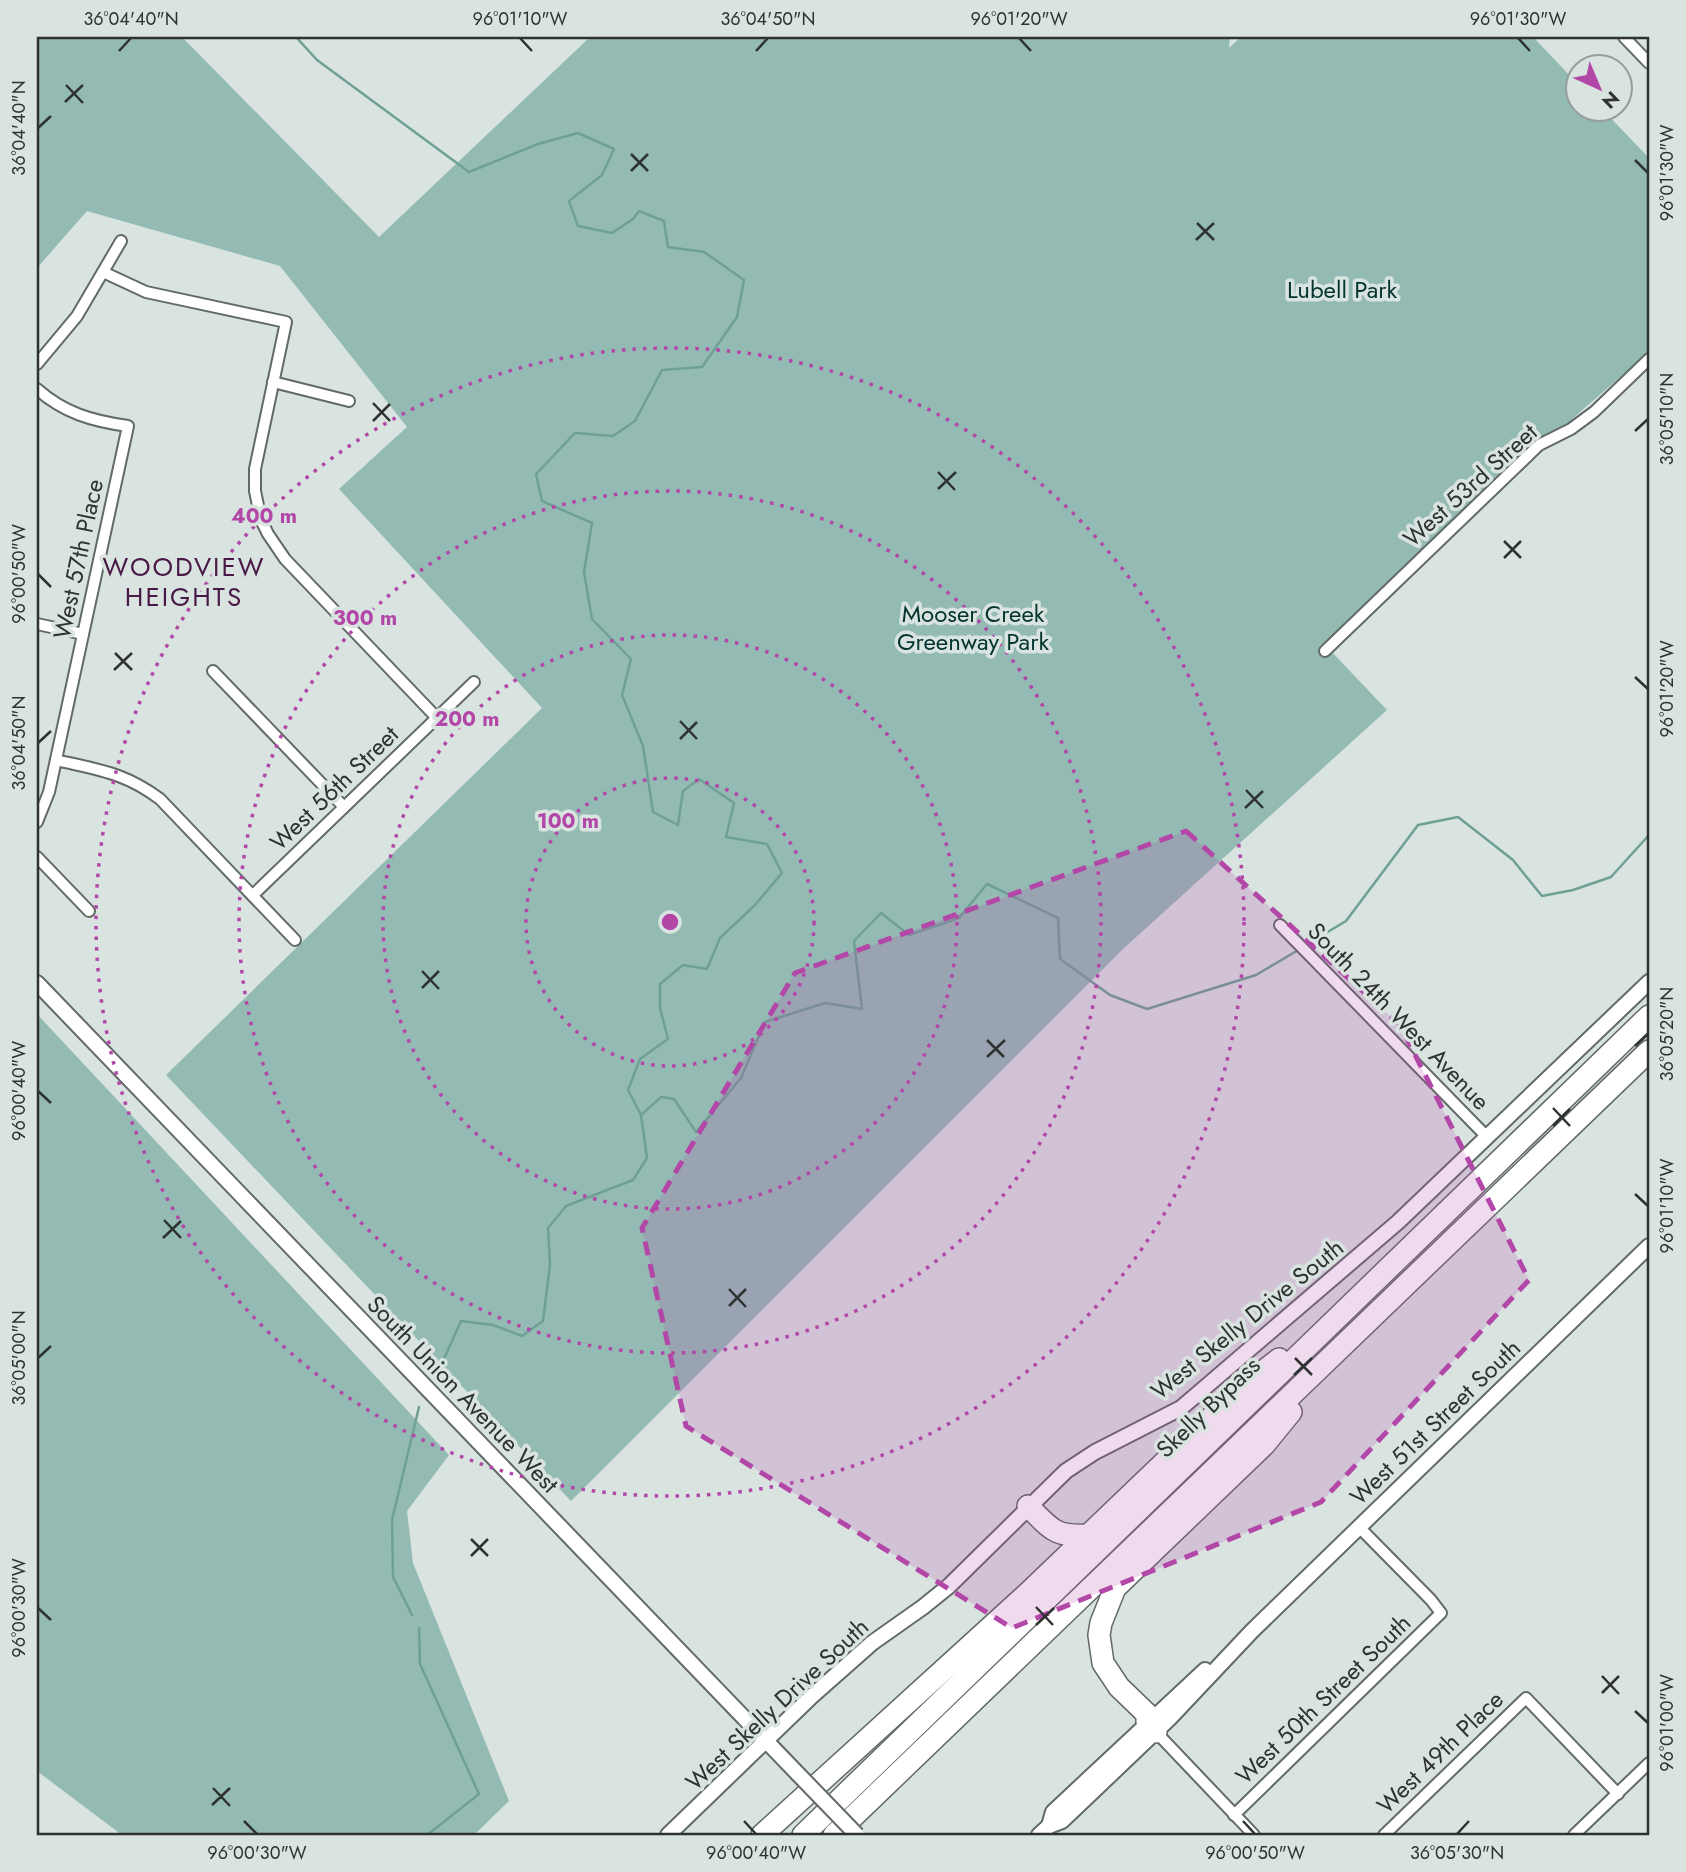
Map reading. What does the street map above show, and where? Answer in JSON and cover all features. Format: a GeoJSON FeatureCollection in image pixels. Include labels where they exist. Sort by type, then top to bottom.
{"type":"FeatureCollection","features":[{"type":"Feature","properties":{"kind":"highway","name":"Skelly Bypass"},"geometry":{"type":"LineString","coordinates":[[803,1835],[1649,1016]]}},
{"type":"Feature","properties":{"kind":"highway","name":"Skelly Bypass"},"geometry":{"type":"LineString","coordinates":[[834,1835],[1649,1051]]}},
{"type":"Feature","properties":{"kind":"highway"},"geometry":{"type":"LineString","coordinates":[[762,1835],[1090,1535],[1242,1388],[1358,1298]]}},
{"type":"Feature","properties":{"kind":"highway"},"geometry":{"type":"LineString","coordinates":[[1152,1727],[1147,1714],[1119,1687],[1103,1663],[1099,1635],[1115,1588],[1264,1445],[1374,1315]]}},
{"type":"Feature","properties":{"kind":"highway"},"geometry":{"type":"LineString","coordinates":[[1028,1506],[1051,1530],[1059,1534],[1090,1535]]}},
{"type":"Feature","properties":{"kind":"street"},"geometry":{"type":"LineString","coordinates":[[1624,37],[1649,63]]}},
{"type":"Feature","properties":{"kind":"street"},"geometry":{"type":"LineString","coordinates":[[37,364],[65,332],[121,242]]}},
{"type":"Feature","properties":{"kind":"street"},"geometry":{"type":"LineString","coordinates":[[103,272],[146,292],[286,322],[254,480],[257,501],[267,532],[296,572],[437,718]]}},
{"type":"Feature","properties":{"kind":"street","name":"West 53rd Street"},"geometry":{"type":"LineString","coordinates":[[1325,651],[1539,445],[1570,429],[1594,412],[1649,359]]}},
{"type":"Feature","properties":{"kind":"street"},"geometry":{"type":"LineString","coordinates":[[273,382],[349,401]]}},
{"type":"Feature","properties":{"kind":"street","name":"West 57th Place"},"geometry":{"type":"LineString","coordinates":[[37,389],[50,401],[71,413],[128,426],[56,760],[46,803],[37,822]]}},
{"type":"Feature","properties":{"kind":"street"},"geometry":{"type":"LineString","coordinates":[[37,624],[83,634]]}},
{"type":"Feature","properties":{"kind":"street"},"geometry":{"type":"LineString","coordinates":[[213,671],[344,807]]}},
{"type":"Feature","properties":{"kind":"street","name":"West 56th Street"},"geometry":{"type":"LineString","coordinates":[[253,895],[474,682]]}},
{"type":"Feature","properties":{"kind":"street"},"geometry":{"type":"LineString","coordinates":[[56,760],[125,777],[160,799],[295,940]]}},
{"type":"Feature","properties":{"kind":"street"},"geometry":{"type":"LineString","coordinates":[[37,857],[89,911]]}},
{"type":"Feature","properties":{"kind":"street","name":"South 24th West Avenue"},"geometry":{"type":"LineString","coordinates":[[1280,925],[1488,1138]]}},
{"type":"Feature","properties":{"kind":"street","name":"West Skelly Drive South"},"geometry":{"type":"LineString","coordinates":[[668,1835],[812,1696],[872,1643],[948,1586],[1028,1506],[1073,1466],[1181,1408],[1398,1223],[1649,982]]}},
{"type":"Feature","properties":{"kind":"street","name":"South Union Avenue West"},"geometry":{"type":"LineString","coordinates":[[37,983],[857,1835]]}},
{"type":"Feature","properties":{"kind":"street","name":"West 51st Street South"},"geometry":{"type":"LineString","coordinates":[[1049,1832],[1152,1727],[1649,1246]]}},
{"type":"Feature","properties":{"kind":"street","name":"West 50th Street South"},"geometry":{"type":"LineString","coordinates":[[1234,1815],[1441,1613],[1359,1527]]}},
{"type":"Feature","properties":{"kind":"street","name":"West 49th Place"},"geometry":{"type":"LineString","coordinates":[[1384,1835],[1526,1698],[1618,1794]]}},
{"type":"Feature","properties":{"kind":"street"},"geometry":{"type":"LineString","coordinates":[[1152,1727],[1254,1835]]}},
{"type":"Feature","properties":{"kind":"street"},"geometry":{"type":"LineString","coordinates":[[1574,1835],[1649,1763]]}},
{"type":"Feature","properties":{"kind":"highlighted area"},"geometry":{"type":"Polygon","coordinates":[[[1186,831],[1400,1025],[1529,1280],[1321,1502],[1012,1628],[686,1426],[642,1228],[795,973],[1186,831]]]}},
{"type":"Feature","properties":{"kind":"green space"},"geometry":{"type":"Polygon","coordinates":[[[37,37],[182,37],[379,237],[590,37],[1230,37],[1229,48],[1241,37],[1533,37],[1564,69],[1564,122],[1614,122],[1649,158],[1649,352],[1580,412],[1328,648],[1387,710],[1123,949],[571,1501],[166,1075],[542,708],[339,489],[407,427],[280,266],[87,211],[37,268],[37,37]]]}},
{"type":"Feature","properties":{"kind":"green space"},"geometry":{"type":"Polygon","coordinates":[[[37,1014],[449,1455],[407,1511],[413,1563],[509,1801],[474,1835],[122,1835],[37,1771],[37,1014]]]}},
{"type":"Feature","properties":{"kind":"waterway"},"geometry":{"type":"LineString","coordinates":[[296,37],[317,60],[469,172],[538,144],[578,133],[614,149],[602,175],[569,201],[578,226],[612,233],[633,219],[639,211],[664,221],[668,247],[704,252],[744,280],[737,317],[702,367],[662,370],[635,421],[613,436],[575,433],[536,474],[542,501],[592,523],[584,572],[592,619],[631,659],[622,695],[643,746],[653,812],[678,825],[683,791],[699,779],[734,803],[726,837],[767,844],[782,873],[755,905],[720,938],[707,969],[683,965],[660,984],[660,1008],[668,1039],[640,1059],[628,1090],[641,1115],[647,1158],[633,1180],[566,1206],[548,1228],[550,1265],[543,1321],[522,1336],[493,1325],[461,1321],[438,1372]]}},
{"type":"Feature","properties":{"kind":"waterway"},"geometry":{"type":"LineString","coordinates":[[1306,945],[1346,921],[1418,825],[1458,817],[1513,860],[1542,896],[1573,890],[1611,877],[1649,835]]}},
{"type":"Feature","properties":{"kind":"waterway"},"geometry":{"type":"LineString","coordinates":[[641,1115],[661,1097],[674,1099],[696,1132],[741,1078],[765,1022],[825,1003],[862,1009],[854,941],[881,913],[909,935],[959,918],[987,884],[1058,918],[1060,959],[1110,995],[1147,1009],[1256,975],[1300,949]]}},
{"type":"Feature","properties":{"kind":"waterway"},"geometry":{"type":"LineString","coordinates":[[412,1615],[393,1577],[392,1520],[419,1407]]}},
{"type":"Feature","properties":{"kind":"waterway"},"geometry":{"type":"LineString","coordinates":[[419,1628],[420,1664],[479,1794],[427,1835]]}},
{"type":"Feature","properties":{"kind":"district","name":"WOODVIEW HEIGHTS"},"geometry":{"type":"Point","coordinates":[184,582]}},
{"type":"Feature","properties":{"kind":"park label","name":"Lubell Park"},"geometry":{"type":"Point","coordinates":[1342,289]}},
{"type":"Feature","properties":{"kind":"park label","name":"Mooser Creek Greenway Park"},"geometry":{"type":"Point","coordinates":[973,627]}}]}
